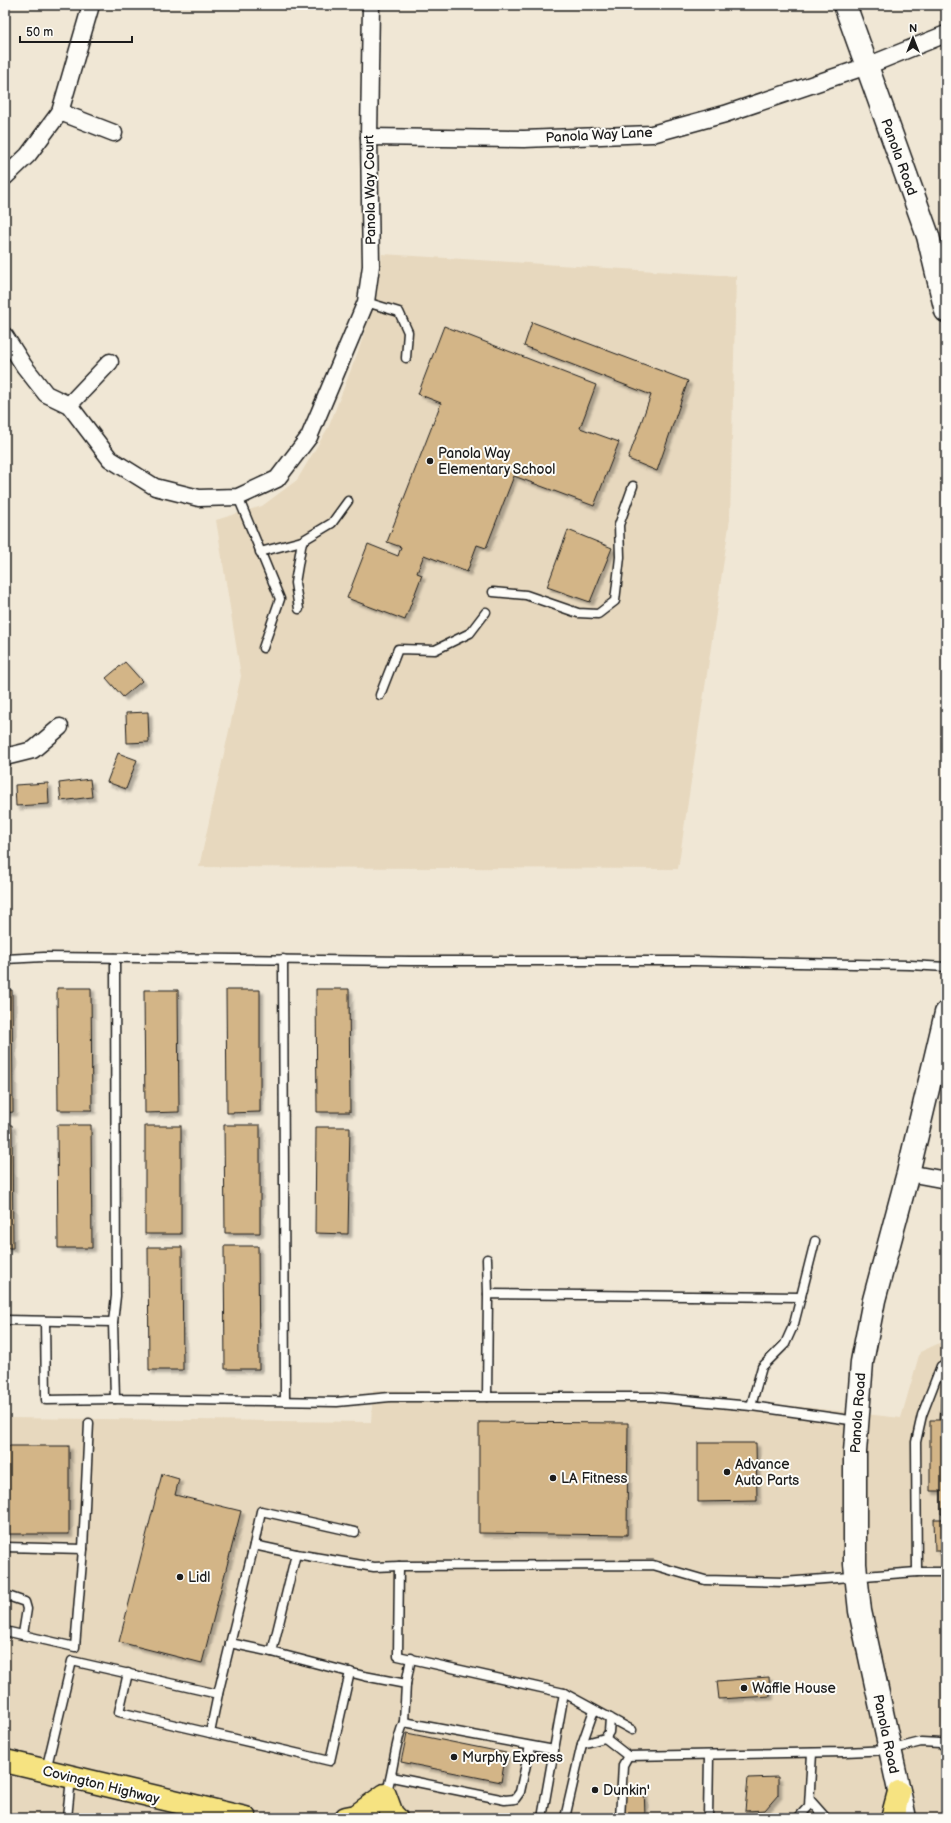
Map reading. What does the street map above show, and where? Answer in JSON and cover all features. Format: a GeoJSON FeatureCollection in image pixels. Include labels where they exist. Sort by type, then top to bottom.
{"type":"FeatureCollection","features":[{"type":"Feature","properties":{"kind":"main road","name":"Panola Road"},"geometry":{"type":"LineString","coordinates":[[844,5],[928,236],[946,310]]}},
{"type":"Feature","properties":{"kind":"main road","name":"Panola Road"},"geometry":{"type":"LineString","coordinates":[[905,1818],[860,1611],[856,1576],[855,1452],[862,1362],[872,1308],[908,1173],[946,1013]]}},
{"type":"Feature","properties":{"kind":"main road","name":"Covington Highway"},"geometry":{"type":"LineString","coordinates":[[5,1761],[245,1818]]}},
{"type":"Feature","properties":{"kind":"main road"},"geometry":{"type":"LineString","coordinates":[[346,1818],[356,1816],[388,1786]]}},
{"type":"Feature","properties":{"kind":"main road"},"geometry":{"type":"LineString","coordinates":[[388,1786],[392,1814],[396,1818]]}},
{"type":"Feature","properties":{"kind":"main road"},"geometry":{"type":"LineString","coordinates":[[892,1818],[899,1792]]}},
{"type":"Feature","properties":{"kind":"street"},"geometry":{"type":"LineString","coordinates":[[5,177],[28,155],[60,112],[91,5]]}},
{"type":"Feature","properties":{"kind":"street","name":"Panola Way Court"},"geometry":{"type":"LineString","coordinates":[[238,497],[276,479],[309,438],[366,302],[371,266],[369,137],[371,5]]}},
{"type":"Feature","properties":{"kind":"street","name":"Panola Way Lane"},"geometry":{"type":"LineString","coordinates":[[369,137],[524,139],[652,134],[725,114],[867,66],[946,34]]}},
{"type":"Feature","properties":{"kind":"street"},"geometry":{"type":"LineString","coordinates":[[60,112],[114,133]]}},
{"type":"Feature","properties":{"kind":"street"},"geometry":{"type":"LineString","coordinates":[[5,336],[24,366],[46,394],[69,405],[110,459],[155,487],[199,498],[238,497]]}},
{"type":"Feature","properties":{"kind":"street"},"geometry":{"type":"LineString","coordinates":[[69,405],[110,362]]}},
{"type":"Feature","properties":{"kind":"street"},"geometry":{"type":"LineString","coordinates":[[5,757],[32,750],[60,727]]}},
{"type":"Feature","properties":{"kind":"street"},"geometry":{"type":"LineString","coordinates":[[908,1173],[946,1180]]}},
{"type":"Feature","properties":{"kind":"lane"},"geometry":{"type":"LineString","coordinates":[[366,302],[399,312],[408,332],[406,358]]}},
{"type":"Feature","properties":{"kind":"lane"},"geometry":{"type":"LineString","coordinates":[[493,592],[526,595],[578,613],[598,614],[615,601],[620,557],[619,525],[633,486]]}},
{"type":"Feature","properties":{"kind":"lane"},"geometry":{"type":"LineString","coordinates":[[238,497],[280,599],[263,648]]}},
{"type":"Feature","properties":{"kind":"lane"},"geometry":{"type":"LineString","coordinates":[[260,552],[302,541],[332,522],[348,501]]}},
{"type":"Feature","properties":{"kind":"lane"},"geometry":{"type":"LineString","coordinates":[[299,609],[296,583],[302,541]]}},
{"type":"Feature","properties":{"kind":"lane"},"geometry":{"type":"LineString","coordinates":[[380,695],[398,649],[435,650],[470,633],[486,612]]}},
{"type":"Feature","properties":{"kind":"lane"},"geometry":{"type":"LineString","coordinates":[[115,958],[116,1296],[113,1322],[115,1399]]}},
{"type":"Feature","properties":{"kind":"lane"},"geometry":{"type":"LineString","coordinates":[[5,959],[115,958],[694,961],[946,967]]}},
{"type":"Feature","properties":{"kind":"lane"},"geometry":{"type":"LineString","coordinates":[[283,959],[285,1402]]}},
{"type":"Feature","properties":{"kind":"lane"},"geometry":{"type":"LineString","coordinates":[[751,1406],[762,1367],[785,1344],[794,1324],[815,1241]]}},
{"type":"Feature","properties":{"kind":"lane"},"geometry":{"type":"LineString","coordinates":[[487,1259],[487,1397]]}},
{"type":"Feature","properties":{"kind":"lane"},"geometry":{"type":"LineString","coordinates":[[488,1294],[801,1297]]}},
{"type":"Feature","properties":{"kind":"lane"},"geometry":{"type":"LineString","coordinates":[[5,1320],[113,1322]]}},
{"type":"Feature","properties":{"kind":"lane"},"geometry":{"type":"LineString","coordinates":[[45,1321],[46,1400],[115,1399],[338,1402],[390,1397],[653,1397],[751,1406],[857,1421]]}},
{"type":"Feature","properties":{"kind":"lane"},"geometry":{"type":"LineString","coordinates":[[917,1572],[916,1442],[922,1415],[941,1366],[946,1364]]}},
{"type":"Feature","properties":{"kind":"lane"},"geometry":{"type":"LineString","coordinates":[[5,1632],[23,1634],[75,1647],[83,1549],[89,1423]]}},
{"type":"Feature","properties":{"kind":"lane"},"geometry":{"type":"LineString","coordinates":[[210,1733],[254,1545],[260,1512],[355,1532]]}},
{"type":"Feature","properties":{"kind":"lane"},"geometry":{"type":"LineString","coordinates":[[254,1545],[296,1554],[374,1567],[653,1565],[705,1580],[784,1582],[917,1572],[946,1572]]}},
{"type":"Feature","properties":{"kind":"lane"},"geometry":{"type":"LineString","coordinates":[[5,1547],[83,1549]]}},
{"type":"Feature","properties":{"kind":"lane"},"geometry":{"type":"LineString","coordinates":[[272,1652],[296,1554]]}},
{"type":"Feature","properties":{"kind":"lane"},"geometry":{"type":"LineString","coordinates":[[399,1566],[398,1656],[564,1693],[632,1730]]}},
{"type":"Feature","properties":{"kind":"lane"},"geometry":{"type":"LineString","coordinates":[[5,1595],[25,1602],[27,1610],[23,1634]]}},
{"type":"Feature","properties":{"kind":"lane"},"geometry":{"type":"LineString","coordinates":[[230,1643],[406,1684]]}},
{"type":"Feature","properties":{"kind":"lane"},"geometry":{"type":"LineString","coordinates":[[411,1658],[406,1684],[404,1722],[400,1730],[388,1786],[505,1800],[515,1799],[520,1792],[530,1746]]}},
{"type":"Feature","properties":{"kind":"lane"},"geometry":{"type":"LineString","coordinates":[[46,1771],[72,1661],[218,1694]]}},
{"type":"Feature","properties":{"kind":"lane"},"geometry":{"type":"LineString","coordinates":[[128,1673],[119,1712],[330,1761],[350,1672]]}},
{"type":"Feature","properties":{"kind":"lane"},"geometry":{"type":"LineString","coordinates":[[544,1818],[564,1693]]}},
{"type":"Feature","properties":{"kind":"lane"},"geometry":{"type":"LineString","coordinates":[[565,1818],[582,1744],[594,1710]]}},
{"type":"Feature","properties":{"kind":"lane"},"geometry":{"type":"LineString","coordinates":[[582,1744],[605,1738],[608,1732],[610,1718]]}},
{"type":"Feature","properties":{"kind":"lane"},"geometry":{"type":"LineString","coordinates":[[404,1722],[554,1750]]}},
{"type":"Feature","properties":{"kind":"lane"},"geometry":{"type":"LineString","coordinates":[[605,1738],[628,1756],[708,1756],[889,1750],[921,1742],[940,1743],[946,1747]]}},
{"type":"Feature","properties":{"kind":"lane"},"geometry":{"type":"LineString","coordinates":[[798,1818],[809,1806],[812,1753]]}},
{"type":"Feature","properties":{"kind":"lane"},"geometry":{"type":"LineString","coordinates":[[620,1818],[623,1765],[628,1756]]}},
{"type":"Feature","properties":{"kind":"lane"},"geometry":{"type":"LineString","coordinates":[[708,1756],[708,1818]]}},
{"type":"Feature","properties":{"kind":"lane"},"geometry":{"type":"LineString","coordinates":[[67,1818],[71,1777]]}},
{"type":"Feature","properties":{"kind":"lane"},"geometry":{"type":"LineString","coordinates":[[810,1800],[826,1818]]}},
{"type":"Feature","properties":{"kind":"shaded area"},"geometry":{"type":"Polygon","coordinates":[[[382,254],[736,276],[730,519],[678,869],[199,867],[241,676],[216,520],[262,506],[297,480],[329,426],[359,349],[377,294],[382,254]]]}},
{"type":"Feature","properties":{"kind":"shaded area"},"geometry":{"type":"Polygon","coordinates":[[[946,1340],[946,1818],[5,1818],[5,1418],[371,1422],[373,1390],[713,1397],[901,1418],[920,1352],[946,1340]]]}},
{"type":"Feature","properties":{"kind":"building"},"geometry":{"type":"Polygon","coordinates":[[[532,322],[688,381],[657,471],[628,459],[651,395],[524,346],[532,322]]]}},
{"type":"Feature","properties":{"kind":"building"},"geometry":{"type":"Polygon","coordinates":[[[444,326],[596,385],[580,428],[619,442],[594,506],[514,476],[486,548],[477,545],[467,572],[424,555],[417,573],[422,575],[405,620],[347,598],[368,544],[398,556],[401,547],[387,542],[441,403],[418,394],[444,326]]]}},
{"type":"Feature","properties":{"kind":"building"},"geometry":{"type":"Polygon","coordinates":[[[568,530],[612,548],[590,602],[547,587],[568,530]]]}},
{"type":"Feature","properties":{"kind":"building"},"geometry":{"type":"Polygon","coordinates":[[[125,662],[142,681],[123,697],[106,678],[125,662]]]}},
{"type":"Feature","properties":{"kind":"building"},"geometry":{"type":"Polygon","coordinates":[[[148,712],[149,742],[127,743],[126,713],[148,712]]]}},
{"type":"Feature","properties":{"kind":"building"},"geometry":{"type":"Polygon","coordinates":[[[118,753],[137,760],[126,789],[107,782],[118,753]]]}},
{"type":"Feature","properties":{"kind":"building"},"geometry":{"type":"Polygon","coordinates":[[[90,779],[92,797],[61,801],[59,783],[90,779]]]}},
{"type":"Feature","properties":{"kind":"building"},"geometry":{"type":"Polygon","coordinates":[[[48,783],[49,804],[16,806],[15,785],[48,783]]]}},
{"type":"Feature","properties":{"kind":"building"},"geometry":{"type":"Polygon","coordinates":[[[57,988],[91,988],[92,1110],[58,1110],[57,988]]]}},
{"type":"Feature","properties":{"kind":"building"},"geometry":{"type":"Polygon","coordinates":[[[316,989],[349,989],[350,1112],[317,1112],[316,989]]]}},
{"type":"Feature","properties":{"kind":"building"},"geometry":{"type":"Polygon","coordinates":[[[5,990],[12,990],[13,1112],[5,1113],[5,990]]]}},
{"type":"Feature","properties":{"kind":"building"},"geometry":{"type":"Polygon","coordinates":[[[144,990],[178,990],[179,1112],[145,1113],[144,990]]]}},
{"type":"Feature","properties":{"kind":"building"},"geometry":{"type":"Polygon","coordinates":[[[226,990],[260,990],[260,1112],[227,1113],[226,990]]]}},
{"type":"Feature","properties":{"kind":"building"},"geometry":{"type":"Polygon","coordinates":[[[5,1125],[12,1125],[13,1248],[5,1248],[5,1125]]]}},
{"type":"Feature","properties":{"kind":"building"},"geometry":{"type":"Polygon","coordinates":[[[57,1125],[91,1125],[92,1248],[58,1248],[57,1125]]]}},
{"type":"Feature","properties":{"kind":"building"},"geometry":{"type":"Polygon","coordinates":[[[224,1125],[260,1125],[260,1233],[225,1233],[224,1125]]]}},
{"type":"Feature","properties":{"kind":"building"},"geometry":{"type":"Polygon","coordinates":[[[145,1126],[181,1126],[181,1234],[145,1234],[145,1126]]]}},
{"type":"Feature","properties":{"kind":"building"},"geometry":{"type":"Polygon","coordinates":[[[316,1127],[350,1127],[348,1234],[315,1233],[316,1127]]]}},
{"type":"Feature","properties":{"kind":"building"},"geometry":{"type":"Polygon","coordinates":[[[224,1246],[258,1246],[259,1369],[225,1369],[224,1246]]]}},
{"type":"Feature","properties":{"kind":"building"},"geometry":{"type":"Polygon","coordinates":[[[148,1247],[182,1247],[183,1370],[149,1370],[148,1247]]]}},
{"type":"Feature","properties":{"kind":"building"},"geometry":{"type":"Polygon","coordinates":[[[941,1396],[946,1396],[946,1514],[941,1514],[941,1491],[930,1491],[930,1420],[940,1420],[941,1396]]]}},
{"type":"Feature","properties":{"kind":"building","name":"LA Fitness"},"geometry":{"type":"Polygon","coordinates":[[[479,1422],[628,1423],[627,1535],[479,1533],[479,1422]]]}},
{"type":"Feature","properties":{"kind":"building","name":"Advance Auto Parts"},"geometry":{"type":"Polygon","coordinates":[[[698,1443],[756,1443],[757,1501],[698,1502],[698,1443]]]}},
{"type":"Feature","properties":{"kind":"building"},"geometry":{"type":"Polygon","coordinates":[[[5,1446],[69,1446],[69,1534],[5,1534],[5,1446]]]}},
{"type":"Feature","properties":{"kind":"building","name":"Lidl"},"geometry":{"type":"Polygon","coordinates":[[[162,1474],[179,1479],[175,1495],[241,1511],[202,1663],[119,1642],[162,1474]]]}},
{"type":"Feature","properties":{"kind":"building"},"geometry":{"type":"Polygon","coordinates":[[[934,1519],[946,1519],[946,1551],[935,1551],[934,1519]]]}},
{"type":"Feature","properties":{"kind":"building","name":"Waffle House"},"geometry":{"type":"Polygon","coordinates":[[[769,1677],[770,1696],[719,1699],[717,1681],[769,1677]]]}},
{"type":"Feature","properties":{"kind":"building","name":"Murphy Express"},"geometry":{"type":"Polygon","coordinates":[[[407,1733],[506,1753],[501,1782],[401,1762],[407,1733]]]}},
{"type":"Feature","properties":{"kind":"building"},"geometry":{"type":"Polygon","coordinates":[[[778,1777],[778,1795],[765,1810],[745,1811],[748,1778],[778,1777]]]}},
{"type":"Feature","properties":{"kind":"building"},"geometry":{"type":"Polygon","coordinates":[[[644,1787],[645,1817],[625,1818],[623,1788],[644,1787]]]}},
{"type":"Feature","properties":{"kind":"place","name":"Panola Way Elementary School"},"geometry":{"type":"Point","coordinates":[430,461]}},
{"type":"Feature","properties":{"kind":"place","name":"Advance Auto Parts"},"geometry":{"type":"Point","coordinates":[727,1472]}},
{"type":"Feature","properties":{"kind":"place","name":"LA Fitness"},"geometry":{"type":"Point","coordinates":[553,1478]}},
{"type":"Feature","properties":{"kind":"place","name":"Lidl"},"geometry":{"type":"Point","coordinates":[180,1577]}},
{"type":"Feature","properties":{"kind":"place","name":"Waffle House"},"geometry":{"type":"Point","coordinates":[744,1688]}},
{"type":"Feature","properties":{"kind":"place","name":"Murphy Express"},"geometry":{"type":"Point","coordinates":[454,1757]}},
{"type":"Feature","properties":{"kind":"place","name":"Dunkin'"},"geometry":{"type":"Point","coordinates":[595,1790]}}]}
